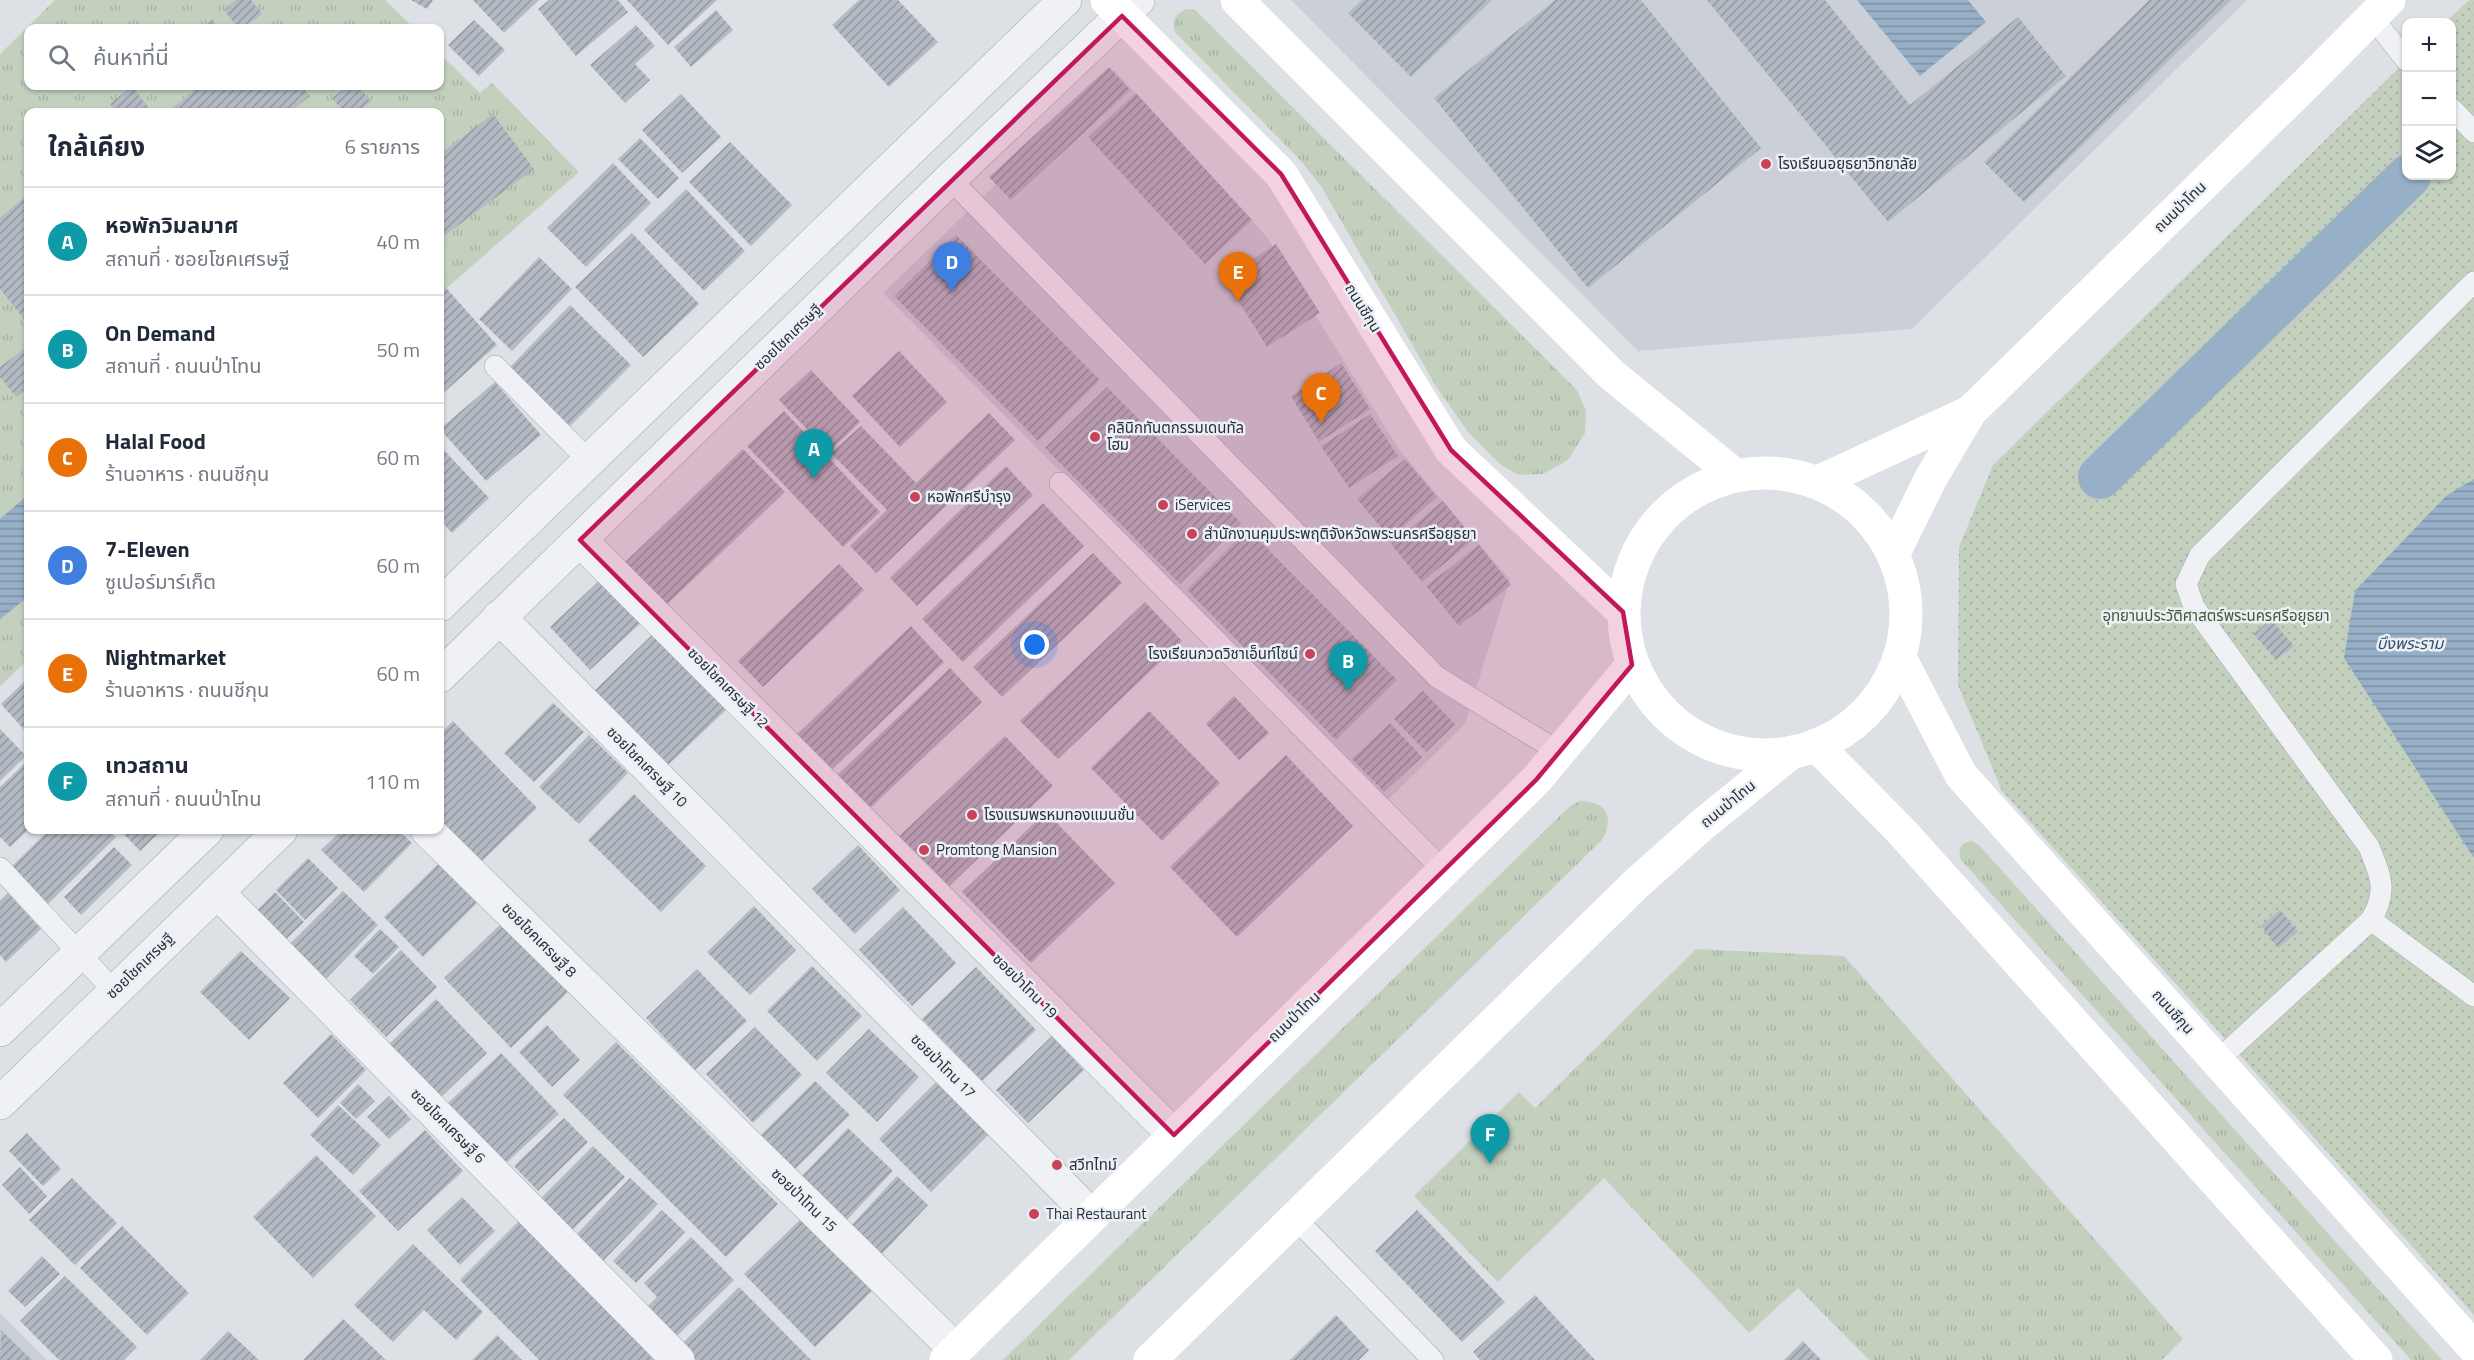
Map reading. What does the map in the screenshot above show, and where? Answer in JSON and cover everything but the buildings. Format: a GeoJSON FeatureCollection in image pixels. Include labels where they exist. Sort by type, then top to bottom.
{"type":"FeatureCollection","features":[{"type":"Feature","properties":{"kind":"main road"},"geometry":{"type":"LineString","coordinates":[[1236,0],[1612,375],[1735,475]]}},
{"type":"Feature","properties":{"kind":"main road","name":"ถนนชีกุน"},"geometry":{"type":"LineString","coordinates":[[1122,5],[1281,174],[1451,450],[1623,612]]}},
{"type":"Feature","properties":{"kind":"main road","name":"ถนนป่าโทน"},"geometry":{"type":"LineString","coordinates":[[1894,553],[1931,477],[1970,412],[2380,9]]}},
{"type":"Feature","properties":{"kind":"main road","name":"ถนนป่าโทน"},"geometry":{"type":"LineString","coordinates":[[1818,482],[1970,412]]}},
{"type":"Feature","properties":{"kind":"main road"},"geometry":{"type":"LineString","coordinates":[[1778,473],[1818,482],[1838,491],[1870,518],[1894,553],[1901,574],[1906,605],[1905,638],[1899,658],[1880,695],[1867,711],[1844,730],[1804,749],[1768,755],[1743,753],[1719,748],[1696,738],[1658,707],[1643,687],[1632,665],[1625,638],[1623,612],[1626,585],[1634,558],[1647,535],[1665,514],[1686,496],[1735,475],[1778,473]]}},
{"type":"Feature","properties":{"kind":"main road","name":"ถนนชีกุน"},"geometry":{"type":"LineString","coordinates":[[1899,658],[1961,775],[2474,1348]]}},
{"type":"Feature","properties":{"kind":"main road","name":"ถนนป่าโทน"},"geometry":{"type":"LineString","coordinates":[[951,1355],[1536,780],[1632,665]]}},
{"type":"Feature","properties":{"kind":"main road"},"geometry":{"type":"LineString","coordinates":[[1804,749],[1909,840],[2376,1360]]}},
{"type":"Feature","properties":{"kind":"main road","name":"ถนนป่าโทน"},"geometry":{"type":"LineString","coordinates":[[1150,1360],[1636,884],[1702,825],[1804,749]]}},
{"type":"Feature","properties":{"kind":"street"},"geometry":{"type":"LineString","coordinates":[[444,601],[1065,0]]}},
{"type":"Feature","properties":{"kind":"street","name":"ซอยโชคเศรษฐี"},"geometry":{"type":"LineString","coordinates":[[444,671],[950,179],[1122,5]]}},
{"type":"Feature","properties":{"kind":"street","name":"ซอยโชคเศรษฐี 12"},"geometry":{"type":"LineString","coordinates":[[580,540],[876,837]]}},
{"type":"Feature","properties":{"kind":"street","name":"ซอยโชคเศรษฐี 10"},"geometry":{"type":"LineString","coordinates":[[499,617],[795,916]]}},
{"type":"Feature","properties":{"kind":"street"},"geometry":{"type":"LineString","coordinates":[[0,1030],[203,834]]}},
{"type":"Feature","properties":{"kind":"street","name":"ซอยโชคเศรษฐี"},"geometry":{"type":"LineString","coordinates":[[0,1103],[277,834]]}},
{"type":"Feature","properties":{"kind":"street","name":"ซอยโชคเศรษฐี 8"},"geometry":{"type":"LineString","coordinates":[[431,834],[652,1051]]}},
{"type":"Feature","properties":{"kind":"street","name":"ซอยป่าโทน 19"},"geometry":{"type":"LineString","coordinates":[[876,837],[1174,1135]]}},
{"type":"Feature","properties":{"kind":"street","name":"ซอยโชคเศรษฐี 6"},"geometry":{"type":"LineString","coordinates":[[217,892],[678,1360]]}},
{"type":"Feature","properties":{"kind":"street","name":"ซอยป่าโทน 17"},"geometry":{"type":"LineString","coordinates":[[795,916],[1092,1216]]}},
{"type":"Feature","properties":{"kind":"street","name":"ซอยป่าโทน 15"},"geometry":{"type":"LineString","coordinates":[[652,1051],[951,1355]]}},
{"type":"Feature","properties":{"kind":"lane"},"geometry":{"type":"LineString","coordinates":[[2380,9],[2402,52]]}},
{"type":"Feature","properties":{"kind":"lane"},"geometry":{"type":"LineString","coordinates":[[2456,113],[2474,132]]}},
{"type":"Feature","properties":{"kind":"lane"},"geometry":{"type":"LineString","coordinates":[[950,179],[1437,677],[1559,752]]}},
{"type":"Feature","properties":{"kind":"lane"},"geometry":{"type":"LineString","coordinates":[[2217,1061],[2371,920],[2380,903],[2381,878],[2369,848],[2194,607],[2186,584],[2200,555],[2474,282]]}},
{"type":"Feature","properties":{"kind":"lane"},"geometry":{"type":"LineString","coordinates":[[495,366],[589,461]]}},
{"type":"Feature","properties":{"kind":"lane"},"geometry":{"type":"LineString","coordinates":[[1060,483],[1444,870]]}},
{"type":"Feature","properties":{"kind":"lane"},"geometry":{"type":"LineString","coordinates":[[0,868],[114,992]]}},
{"type":"Feature","properties":{"kind":"lane"},"geometry":{"type":"LineString","coordinates":[[2371,920],[2474,996]]}},
{"type":"Feature","properties":{"kind":"lane"},"geometry":{"type":"LineString","coordinates":[[1295,1218],[1433,1360]]}},
{"type":"Feature","properties":{"kind":"highlighted area"},"geometry":{"type":"Polygon","coordinates":[[[1122,16],[1281,174],[1451,450],[1623,612],[1632,665],[1536,780],[1174,1135],[580,540],[1122,16]]]}},
{"type":"Feature","properties":{"kind":"shaded area","name":"โรงเรียนอยุธยาวิทยาลัย"},"geometry":{"type":"Polygon","coordinates":[[[1291,0],[2247,0],[1912,329],[1638,351],[1291,0]]]}},
{"type":"Feature","properties":{"kind":"shaded area"},"geometry":{"type":"Polygon","coordinates":[[[1114,70],[1266,236],[1400,451],[1510,580],[1465,724],[1387,801],[883,293],[1114,70]]]}},
{"type":"Feature","properties":{"kind":"shaded area"},"geometry":{"type":"Polygon","coordinates":[[[0,1313],[47,1360],[0,1360],[0,1313]]]}},
{"type":"Feature","properties":{"kind":"green space"},"geometry":{"type":"Polygon","coordinates":[[[55,0],[385,0],[410,24],[31,24],[55,0]]]}},
{"type":"Feature","properties":{"kind":"green space","name":"อุทยานประวัติศาสตร์พระนครศรีอยุธยา"},"geometry":{"type":"Polygon","coordinates":[[[2469,0],[2474,0],[2474,1315],[2002,791],[1958,685],[1959,547],[1993,465],[2402,65],[2402,180],[2456,180],[2456,18],[2450,18],[2469,0]]]}},
{"type":"Feature","properties":{"kind":"green space"},"geometry":{"type":"Polygon","coordinates":[[[1187,9],[1195,10],[1577,390],[1586,411],[1585,433],[1568,460],[1543,474],[1519,475],[1501,465],[1468,432],[1437,388],[1321,186],[1301,161],[1175,32],[1175,18],[1187,9]]]}},
{"type":"Feature","properties":{"kind":"green space"},"geometry":{"type":"Polygon","coordinates":[[[24,30],[24,90],[444,90],[444,58],[480,93],[492,83],[579,172],[444,290],[444,108],[24,108],[24,664],[0,686],[0,54],[24,30]]]}},
{"type":"Feature","properties":{"kind":"green space"},"geometry":{"type":"Polygon","coordinates":[[[1580,801],[1596,804],[1606,812],[1608,824],[1602,840],[1069,1360],[1003,1360],[1569,807],[1580,801]]]}},
{"type":"Feature","properties":{"kind":"green space"},"geometry":{"type":"Polygon","coordinates":[[[1972,841],[1979,845],[2442,1360],[2411,1360],[1961,860],[1959,853],[1961,847],[1972,841]]]}},
{"type":"Feature","properties":{"kind":"green space"},"geometry":{"type":"Polygon","coordinates":[[[1696,949],[1844,956],[2183,1339],[2162,1360],[1869,1360],[1798,1288],[1749,1333],[1604,1178],[1498,1282],[1414,1196],[1519,1092],[1535,1108],[1696,949]]]}},
{"type":"Feature","properties":{"kind":"water"},"geometry":{"type":"Polygon","coordinates":[[[1857,0],[1968,0],[1986,22],[1920,76],[1857,0]]]}},
{"type":"Feature","properties":{"kind":"water","name":"บึงพระราม"},"geometry":{"type":"Polygon","coordinates":[[[2474,479],[2474,858],[2344,658],[2355,591],[2446,496],[2474,479]]]}},
{"type":"Feature","properties":{"kind":"water"},"geometry":{"type":"Polygon","coordinates":[[[24,498],[24,600],[0,619],[0,519],[24,498]]]}},
{"type":"Feature","properties":{"kind":"waterway"},"geometry":{"type":"LineString","coordinates":[[2100,477],[2405,180]]}},
{"type":"Feature","properties":{"kind":"place","name":"โรงเรียนอยุธยาวิทยาลัย"},"geometry":{"type":"Point","coordinates":[1766,164]}},
{"type":"Feature","properties":{"kind":"place","name":"7-Eleven"},"geometry":{"type":"Point","coordinates":[952,292]}},
{"type":"Feature","properties":{"kind":"place","name":"Nightmarket"},"geometry":{"type":"Point","coordinates":[1238,302]}},
{"type":"Feature","properties":{"kind":"place","name":"Halal Food"},"geometry":{"type":"Point","coordinates":[1321,423]}},
{"type":"Feature","properties":{"kind":"place","name":"คลินิกทันตกรรมเดนทัล โฮม"},"geometry":{"type":"Point","coordinates":[1095,437]}},
{"type":"Feature","properties":{"kind":"place","name":"หอพักวิมลมาศ"},"geometry":{"type":"Point","coordinates":[814,479]}},
{"type":"Feature","properties":{"kind":"place","name":"หอพักศรีบำรุง"},"geometry":{"type":"Point","coordinates":[915,497]}},
{"type":"Feature","properties":{"kind":"place","name":"iServices"},"geometry":{"type":"Point","coordinates":[1163,505]}},
{"type":"Feature","properties":{"kind":"place","name":"สำนักงานคุมประพฤติจังหวัดพระนครศรีอยุธยา"},"geometry":{"type":"Point","coordinates":[1192,534]}},
{"type":"Feature","properties":{"kind":"place","name":"โรงเรียนกวดวิชาเอ็นท์ไซน์"},"geometry":{"type":"Point","coordinates":[1310,654]}},
{"type":"Feature","properties":{"kind":"place","name":"On Demand"},"geometry":{"type":"Point","coordinates":[1348,691]}},
{"type":"Feature","properties":{"kind":"place","name":"โรงแรมพรหมทองแมนชั่น"},"geometry":{"type":"Point","coordinates":[972,815]}},
{"type":"Feature","properties":{"kind":"place","name":"Promtong Mansion"},"geometry":{"type":"Point","coordinates":[924,850]}},
{"type":"Feature","properties":{"kind":"place","name":"เทวสถาน"},"geometry":{"type":"Point","coordinates":[1490,1164]}},
{"type":"Feature","properties":{"kind":"place","name":"สวีทไทม์"},"geometry":{"type":"Point","coordinates":[1057,1165]}},
{"type":"Feature","properties":{"kind":"place","name":"Thai Restaurant"},"geometry":{"type":"Point","coordinates":[1034,1214]}}]}
